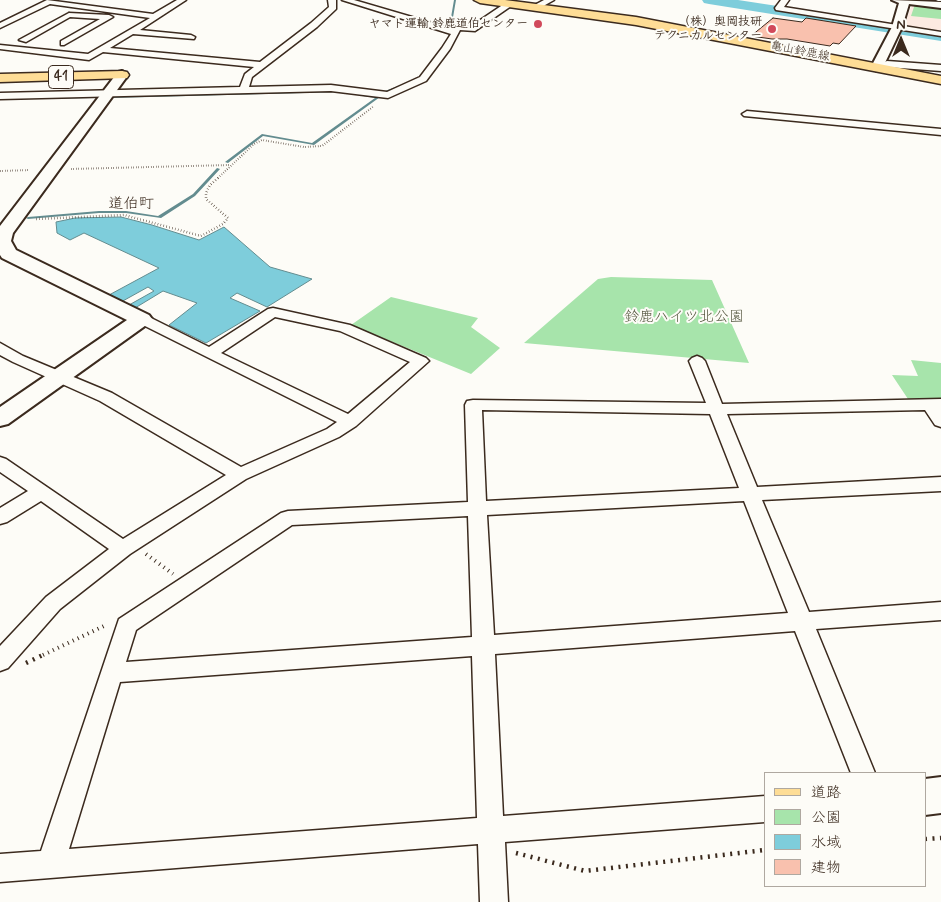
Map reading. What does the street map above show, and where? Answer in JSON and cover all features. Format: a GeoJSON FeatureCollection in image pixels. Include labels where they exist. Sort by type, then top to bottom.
{"type":"FeatureCollection","features":[{"type":"Feature","properties":{"kind":"main road","name":"亀山鈴鹿線"},"geometry":{"type":"LineString","coordinates":[[480,0],[636,21],[941,80]]}},
{"type":"Feature","properties":{"kind":"main road","name":"41"},"geometry":{"type":"LineString","coordinates":[[0,78],[122,75]]}},
{"type":"Feature","properties":{"kind":"street"},"geometry":{"type":"LineString","coordinates":[[0,26],[51,1],[154,17],[182,0]]}},
{"type":"Feature","properties":{"kind":"street"},"geometry":{"type":"LineString","coordinates":[[243,91],[248,76],[314,25],[333,7],[332,0]]}},
{"type":"Feature","properties":{"kind":"street"},"geometry":{"type":"LineString","coordinates":[[346,0],[454,32]]}},
{"type":"Feature","properties":{"kind":"street"},"geometry":{"type":"LineString","coordinates":[[535,7],[550,0]]}},
{"type":"Feature","properties":{"kind":"street"},"geometry":{"type":"LineString","coordinates":[[785,0],[779,8],[941,34]]}},
{"type":"Feature","properties":{"kind":"street"},"geometry":{"type":"LineString","coordinates":[[877,67],[896,28],[901,0],[941,5]]}},
{"type":"Feature","properties":{"kind":"street"},"geometry":{"type":"LineString","coordinates":[[0,96],[342,88],[388,95],[422,79],[446,48],[458,28],[472,29],[510,4]]}},
{"type":"Feature","properties":{"kind":"street"},"geometry":{"type":"LineString","coordinates":[[39,41],[19,39],[69,15],[109,17],[59,43],[262,65]]}},
{"type":"Feature","properties":{"kind":"street"},"geometry":{"type":"LineString","coordinates":[[0,47],[89,57],[157,17],[154,17]]}},
{"type":"Feature","properties":{"kind":"street"},"geometry":{"type":"LineString","coordinates":[[132,32],[191,37]]}},
{"type":"Feature","properties":{"kind":"street"},"geometry":{"type":"LineString","coordinates":[[877,67],[887,64],[941,68]]}},
{"type":"Feature","properties":{"kind":"street"},"geometry":{"type":"LineString","coordinates":[[122,75],[6,230],[3,246],[9,254],[350,422]]}},
{"type":"Feature","properties":{"kind":"street"},"geometry":{"type":"LineString","coordinates":[[747,114],[941,132]]}},
{"type":"Feature","properties":{"kind":"street"},"geometry":{"type":"LineString","coordinates":[[0,661],[54,602],[127,546],[240,474],[333,434],[350,422],[421,361],[345,328],[273,312],[210,353]]}},
{"type":"Feature","properties":{"kind":"street"},"geometry":{"type":"LineString","coordinates":[[0,418],[142,320]]}},
{"type":"Feature","properties":{"kind":"street"},"geometry":{"type":"LineString","coordinates":[[0,348],[18,359],[106,396],[240,474]]}},
{"type":"Feature","properties":{"kind":"street"},"geometry":{"type":"LineString","coordinates":[[696,361],[863,772]]}},
{"type":"Feature","properties":{"kind":"street"},"geometry":{"type":"LineString","coordinates":[[494,902],[473,405],[717,409],[935,404],[941,421]]}},
{"type":"Feature","properties":{"kind":"street"},"geometry":{"type":"LineString","coordinates":[[0,463],[41,492],[127,546]]}},
{"type":"Feature","properties":{"kind":"street"},"geometry":{"type":"LineString","coordinates":[[51,863],[127,625],[288,518],[941,484]]}},
{"type":"Feature","properties":{"kind":"street"},"geometry":{"type":"LineString","coordinates":[[0,518],[41,492]]}},
{"type":"Feature","properties":{"kind":"street"},"geometry":{"type":"LineString","coordinates":[[112,673],[941,611]]}},
{"type":"Feature","properties":{"kind":"street"},"geometry":{"type":"LineString","coordinates":[[926,796],[941,795]]}},
{"type":"Feature","properties":{"kind":"street"},"geometry":{"type":"LineString","coordinates":[[0,868],[51,863],[491,838],[764,809]]}},
{"type":"Feature","properties":{"kind":"path"},"geometry":{"type":"LineString","coordinates":[[6,230],[95,215],[124,215],[201,236],[227,222],[228,218],[206,199],[205,196],[210,185],[254,144],[262,140],[304,147],[322,146],[388,95]]}},
{"type":"Feature","properties":{"kind":"path"},"geometry":{"type":"LineString","coordinates":[[0,171],[230,165]]}},
{"type":"Feature","properties":{"kind":"path"},"geometry":{"type":"LineString","coordinates":[[127,546],[178,577]]}},
{"type":"Feature","properties":{"kind":"path"},"geometry":{"type":"LineString","coordinates":[[21,666],[115,620],[127,625]]}},
{"type":"Feature","properties":{"kind":"path"},"geometry":{"type":"LineString","coordinates":[[491,838],[585,871],[764,850]]}},
{"type":"Feature","properties":{"kind":"path"},"geometry":{"type":"LineString","coordinates":[[926,839],[941,838]]}},
{"type":"Feature","properties":{"kind":"shaded area"},"geometry":{"type":"Polygon","coordinates":[[[912,4],[941,7],[941,33],[904,26],[912,4]]]}},
{"type":"Feature","properties":{"kind":"green space"},"geometry":{"type":"Polygon","coordinates":[[[915,4],[941,7],[941,19],[911,16],[915,4]]]}},
{"type":"Feature","properties":{"kind":"green space","name":"鈴鹿ハイツ北公園"},"geometry":{"type":"Polygon","coordinates":[[[611,277],[712,280],[749,363],[524,343],[598,279],[611,277]]]}},
{"type":"Feature","properties":{"kind":"green space"},"geometry":{"type":"Polygon","coordinates":[[[391,297],[478,318],[471,327],[500,348],[471,374],[351,325],[391,297]]]}},
{"type":"Feature","properties":{"kind":"green space"},"geometry":{"type":"Polygon","coordinates":[[[911,360],[941,363],[941,398],[908,399],[892,375],[918,376],[911,360]]]}},
{"type":"Feature","properties":{"kind":"water"},"geometry":{"type":"Polygon","coordinates":[[[121,217],[199,240],[224,227],[270,267],[312,279],[267,307],[237,293],[230,298],[260,311],[206,343],[169,325],[197,303],[163,291],[135,308],[129,305],[154,291],[148,287],[121,302],[109,295],[159,268],[84,233],[70,240],[57,233],[56,222],[75,218],[121,217]]]}},
{"type":"Feature","properties":{"kind":"building"},"geometry":{"type":"Polygon","coordinates":[[[773,18],[802,22],[806,18],[856,26],[839,44],[833,43],[830,46],[787,39],[751,36],[773,18]]]}},
{"type":"Feature","properties":{"kind":"waterway"},"geometry":{"type":"LineString","coordinates":[[450,29],[455,0]]}},
{"type":"Feature","properties":{"kind":"waterway"},"geometry":{"type":"LineString","coordinates":[[709,0],[941,36]]}},
{"type":"Feature","properties":{"kind":"waterway"},"geometry":{"type":"LineString","coordinates":[[445,46],[450,34]]}},
{"type":"Feature","properties":{"kind":"waterway"},"geometry":{"type":"LineString","coordinates":[[387,91],[402,86]]}},
{"type":"Feature","properties":{"kind":"waterway"},"geometry":{"type":"LineString","coordinates":[[111,97],[342,91]]}},
{"type":"Feature","properties":{"kind":"waterway"},"geometry":{"type":"LineString","coordinates":[[227,162],[262,135],[313,144],[378,97],[364,95]]}},
{"type":"Feature","properties":{"kind":"waterway"},"geometry":{"type":"LineString","coordinates":[[26,98],[92,97]]}},
{"type":"Feature","properties":{"kind":"waterway"},"geometry":{"type":"LineString","coordinates":[[28,218],[99,212],[126,212],[159,217],[194,195],[218,169]]}},
{"type":"Feature","properties":{"kind":"place","name":"ヤマト運輸 鈴鹿道伯センター"},"geometry":{"type":"Point","coordinates":[538,24]}},
{"type":"Feature","properties":{"kind":"place","name":"（株）奥岡技研 テクニカルセンター"},"geometry":{"type":"Point","coordinates":[772,29]}},
{"type":"Feature","properties":{"kind":"district","name":"道伯町"},"geometry":{"type":"Point","coordinates":[131,205]}}]}
